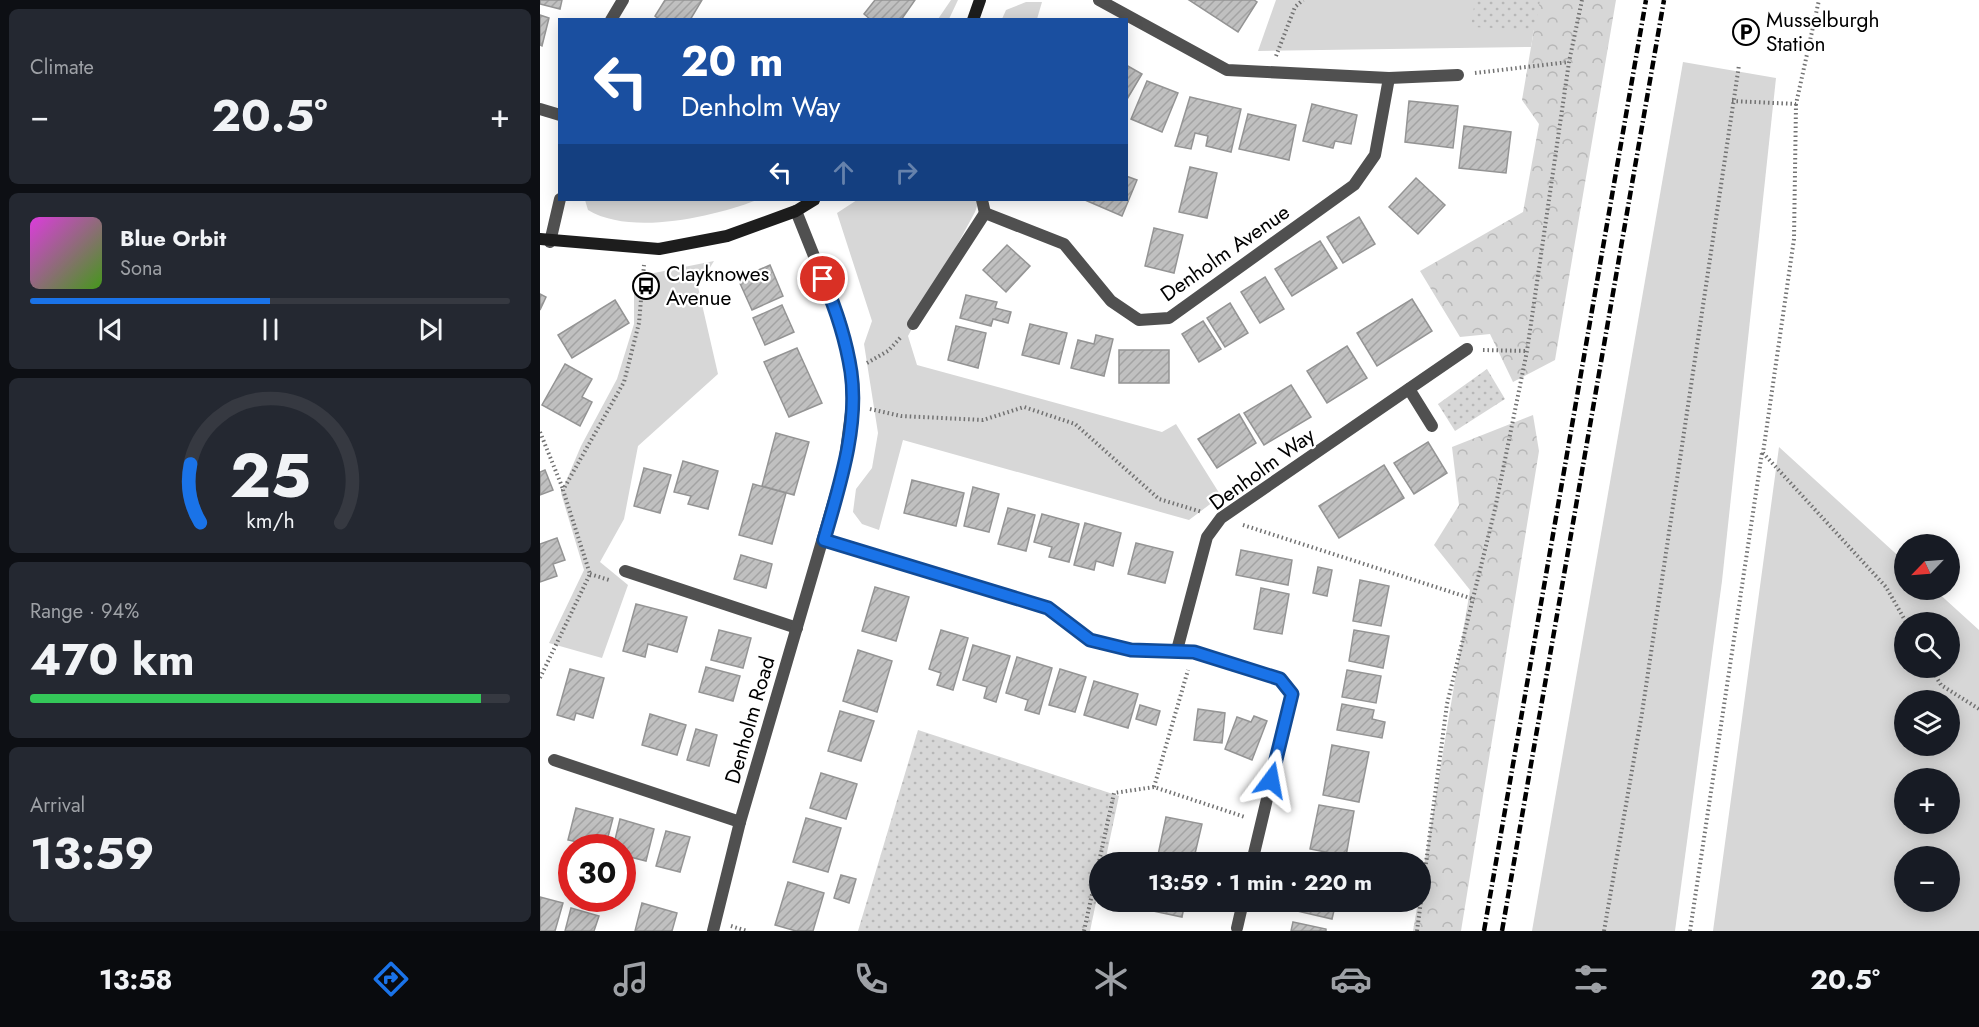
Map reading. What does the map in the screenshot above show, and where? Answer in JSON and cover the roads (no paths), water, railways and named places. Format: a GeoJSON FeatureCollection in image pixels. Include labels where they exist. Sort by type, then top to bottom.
{"type":"FeatureCollection","features":[{"type":"Feature","properties":{"kind":"street"},"geometry":{"type":"LineString","coordinates":[[612,18],[623,0]]}},
{"type":"Feature","properties":{"kind":"street"},"geometry":{"type":"LineString","coordinates":[[975,18],[980,0]]}},
{"type":"Feature","properties":{"kind":"street"},"geometry":{"type":"LineString","coordinates":[[1107,1],[1227,70],[1389,78],[1458,75]]}},
{"type":"Feature","properties":{"kind":"street","name":"Denholm Avenue"},"geometry":{"type":"LineString","coordinates":[[985,213],[1064,244],[1111,301],[1139,320],[1169,318],[1354,184],[1375,155],[1389,78]]}},
{"type":"Feature","properties":{"kind":"street"},"geometry":{"type":"LineString","coordinates":[[540,109],[558,114]]}},
{"type":"Feature","properties":{"kind":"street"},"geometry":{"type":"LineString","coordinates":[[559,201],[545,240],[659,249],[727,236],[796,211],[812,201]]}},
{"type":"Feature","properties":{"kind":"street"},"geometry":{"type":"LineString","coordinates":[[913,324],[985,213],[982,201]]}},
{"type":"Feature","properties":{"kind":"street","name":"Denholm Road"},"geometry":{"type":"LineString","coordinates":[[713,931],[740,822],[844,466],[852,405],[851,373],[840,321],[796,211]]}},
{"type":"Feature","properties":{"kind":"street","name":"Denholm Way"},"geometry":{"type":"LineString","coordinates":[[1177,650],[1207,537],[1221,518],[1467,349]]}},
{"type":"Feature","properties":{"kind":"street"},"geometry":{"type":"LineString","coordinates":[[1409,389],[1432,426]]}},
{"type":"Feature","properties":{"kind":"street"},"geometry":{"type":"LineString","coordinates":[[824,540],[1048,608],[1090,640],[1131,650],[1194,652],[1280,679],[1292,694],[1254,852]]}},
{"type":"Feature","properties":{"kind":"street"},"geometry":{"type":"LineString","coordinates":[[625,571],[797,628]]}},
{"type":"Feature","properties":{"kind":"street"},"geometry":{"type":"LineString","coordinates":[[554,760],[740,822]]}},
{"type":"Feature","properties":{"kind":"street"},"geometry":{"type":"LineString","coordinates":[[1237,928],[1241,912]]}},
{"type":"Feature","properties":{"kind":"railway"},"geometry":{"type":"LineString","coordinates":[[1484,931],[1646,0]]}},
{"type":"Feature","properties":{"kind":"railway"},"geometry":{"type":"LineString","coordinates":[[1502,931],[1664,0]]}},
{"type":"Feature","properties":{"kind":"place","name":"Musselburgh Station"},"geometry":{"type":"Point","coordinates":[1746,32]}},
{"type":"Feature","properties":{"kind":"place","name":"Clayknowes Avenue"},"geometry":{"type":"Point","coordinates":[646,286]}}]}
